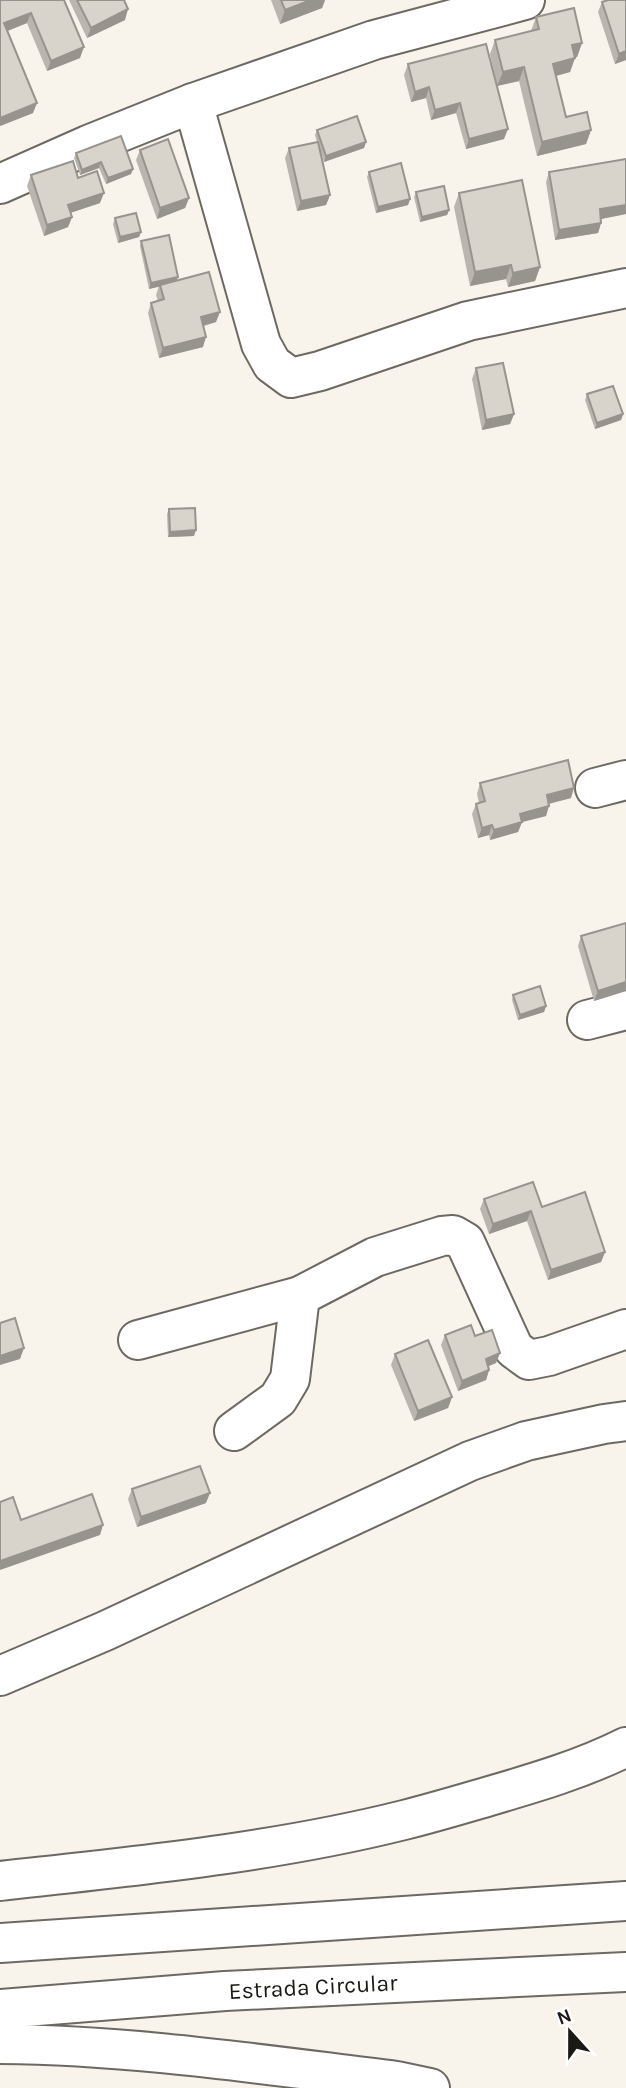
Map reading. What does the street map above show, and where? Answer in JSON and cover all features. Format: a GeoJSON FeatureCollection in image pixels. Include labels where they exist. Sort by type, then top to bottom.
{"type":"FeatureCollection","features":[{"type":"Feature","properties":{"kind":"main road"},"geometry":{"type":"LineString","coordinates":[[0,184],[193,103],[374,40],[525,0]]}},
{"type":"Feature","properties":{"kind":"main road"},"geometry":{"type":"LineString","coordinates":[[193,103],[261,344],[272,364],[291,378],[320,371],[468,321],[626,288]]}},
{"type":"Feature","properties":{"kind":"main road"},"geometry":{"type":"LineString","coordinates":[[587,1020],[626,1010]]}},
{"type":"Feature","properties":{"kind":"main road"},"geometry":{"type":"LineString","coordinates":[[138,1340],[300,1296],[375,1257],[442,1236],[453,1236],[465,1242],[514,1349],[529,1360],[549,1356],[626,1329]]}},
{"type":"Feature","properties":{"kind":"main road"},"geometry":{"type":"LineString","coordinates":[[234,1431],[278,1399],[290,1379],[300,1296]]}},
{"type":"Feature","properties":{"kind":"main road"},"geometry":{"type":"LineString","coordinates":[[0,1676],[470,1461],[526,1441],[626,1421]]}},
{"type":"Feature","properties":{"kind":"main road"},"geometry":{"type":"LineString","coordinates":[[0,1881],[154,1864],[273,1847],[404,1821],[549,1779],[597,1762],[626,1747]]}},
{"type":"Feature","properties":{"kind":"main road"},"geometry":{"type":"LineString","coordinates":[[0,1943],[626,1901]]}},
{"type":"Feature","properties":{"kind":"main road","name":"Estrada Circular"},"geometry":{"type":"LineString","coordinates":[[0,2009],[225,1991],[626,1972]]}},
{"type":"Feature","properties":{"kind":"main road"},"geometry":{"type":"LineString","coordinates":[[0,2044],[65,2045],[160,2052],[397,2081],[430,2088]]}},
{"type":"Feature","properties":{"kind":"building"},"geometry":{"type":"Polygon","coordinates":[[[0,0],[64,0],[84,47],[51,61],[31,13],[4,23],[37,103],[0,118],[0,0]]]}},
{"type":"Feature","properties":{"kind":"building"},"geometry":{"type":"Polygon","coordinates":[[[77,0],[124,0],[128,9],[91,28],[77,0]]]}},
{"type":"Feature","properties":{"kind":"building"},"geometry":{"type":"Polygon","coordinates":[[[281,0],[311,0],[285,10],[281,0]]]}},
{"type":"Feature","properties":{"kind":"building"},"geometry":{"type":"Polygon","coordinates":[[[626,0],[626,51],[619,54],[602,2],[626,0]]]}},
{"type":"Feature","properties":{"kind":"building"},"geometry":{"type":"Polygon","coordinates":[[[574,8],[582,43],[572,45],[575,58],[553,64],[566,117],[587,112],[591,130],[542,142],[524,67],[503,72],[495,40],[539,29],[536,17],[574,8]]]}},
{"type":"Feature","properties":{"kind":"building"},"geometry":{"type":"Polygon","coordinates":[[[486,44],[508,129],[469,139],[460,103],[435,110],[429,87],[415,92],[408,64],[486,44]]]}},
{"type":"Feature","properties":{"kind":"building"},"geometry":{"type":"Polygon","coordinates":[[[357,116],[366,142],[326,156],[317,130],[357,116]]]}},
{"type":"Feature","properties":{"kind":"building"},"geometry":{"type":"Polygon","coordinates":[[[121,136],[133,169],[108,178],[101,162],[82,170],[76,153],[121,136]]]}},
{"type":"Feature","properties":{"kind":"building"},"geometry":{"type":"Polygon","coordinates":[[[168,139],[189,198],[160,208],[140,150],[168,139]]]}},
{"type":"Feature","properties":{"kind":"building"},"geometry":{"type":"Polygon","coordinates":[[[318,142],[330,195],[301,201],[289,148],[318,142]]]}},
{"type":"Feature","properties":{"kind":"building"},"geometry":{"type":"Polygon","coordinates":[[[626,159],[626,205],[600,209],[601,223],[559,230],[549,172],[626,159]]]}},
{"type":"Feature","properties":{"kind":"building"},"geometry":{"type":"Polygon","coordinates":[[[73,161],[78,178],[97,171],[104,193],[68,205],[72,217],[47,225],[31,175],[73,161]]]}},
{"type":"Feature","properties":{"kind":"building"},"geometry":{"type":"Polygon","coordinates":[[[401,163],[410,199],[378,207],[369,172],[401,163]]]}},
{"type":"Feature","properties":{"kind":"building"},"geometry":{"type":"Polygon","coordinates":[[[522,180],[540,267],[513,273],[511,265],[475,272],[459,193],[522,180]]]}},
{"type":"Feature","properties":{"kind":"building"},"geometry":{"type":"Polygon","coordinates":[[[444,186],[449,210],[422,217],[416,192],[444,186]]]}},
{"type":"Feature","properties":{"kind":"building"},"geometry":{"type":"Polygon","coordinates":[[[136,213],[141,232],[120,237],[115,218],[136,213]]]}},
{"type":"Feature","properties":{"kind":"building"},"geometry":{"type":"Polygon","coordinates":[[[169,235],[178,277],[151,283],[141,241],[169,235]]]}},
{"type":"Feature","properties":{"kind":"building"},"geometry":{"type":"Polygon","coordinates":[[[209,272],[220,312],[201,317],[206,337],[163,348],[151,303],[164,299],[160,285],[209,272]]]}},
{"type":"Feature","properties":{"kind":"building"},"geometry":{"type":"Polygon","coordinates":[[[503,363],[514,414],[486,420],[476,368],[503,363]]]}},
{"type":"Feature","properties":{"kind":"building"},"geometry":{"type":"Polygon","coordinates":[[[613,386],[623,414],[597,423],[587,394],[613,386]]]}},
{"type":"Feature","properties":{"kind":"building"},"geometry":{"type":"Polygon","coordinates":[[[195,508],[196,530],[170,532],[169,509],[195,508]]]}},
{"type":"Feature","properties":{"kind":"building"},"geometry":{"type":"Polygon","coordinates":[[[568,760],[574,788],[547,795],[549,806],[520,814],[522,822],[494,830],[492,825],[482,828],[476,804],[485,801],[480,783],[568,760]]]}},
{"type":"Feature","properties":{"kind":"building"},"geometry":{"type":"Polygon","coordinates":[[[626,923],[626,982],[598,991],[581,936],[626,923]]]}},
{"type":"Feature","properties":{"kind":"building"},"geometry":{"type":"Polygon","coordinates":[[[540,986],[546,1006],[520,1015],[513,995],[540,986]]]}},
{"type":"Feature","properties":{"kind":"building"},"geometry":{"type":"Polygon","coordinates":[[[533,1182],[542,1207],[585,1192],[605,1252],[551,1270],[531,1211],[493,1224],[484,1199],[533,1182]]]}},
{"type":"Feature","properties":{"kind":"building"},"geometry":{"type":"Polygon","coordinates":[[[15,1318],[24,1348],[0,1356],[0,1323],[15,1318]]]}},
{"type":"Feature","properties":{"kind":"building"},"geometry":{"type":"Polygon","coordinates":[[[471,1325],[475,1336],[492,1330],[500,1353],[486,1359],[489,1370],[462,1381],[445,1335],[471,1325]]]}},
{"type":"Feature","properties":{"kind":"building"},"geometry":{"type":"Polygon","coordinates":[[[428,1340],[452,1397],[418,1411],[395,1354],[428,1340]]]}},
{"type":"Feature","properties":{"kind":"building"},"geometry":{"type":"Polygon","coordinates":[[[200,1466],[210,1493],[141,1517],[132,1489],[200,1466]]]}},
{"type":"Feature","properties":{"kind":"building"},"geometry":{"type":"Polygon","coordinates":[[[92,1494],[103,1525],[0,1561],[0,1502],[13,1497],[21,1520],[92,1494]]]}}]}
